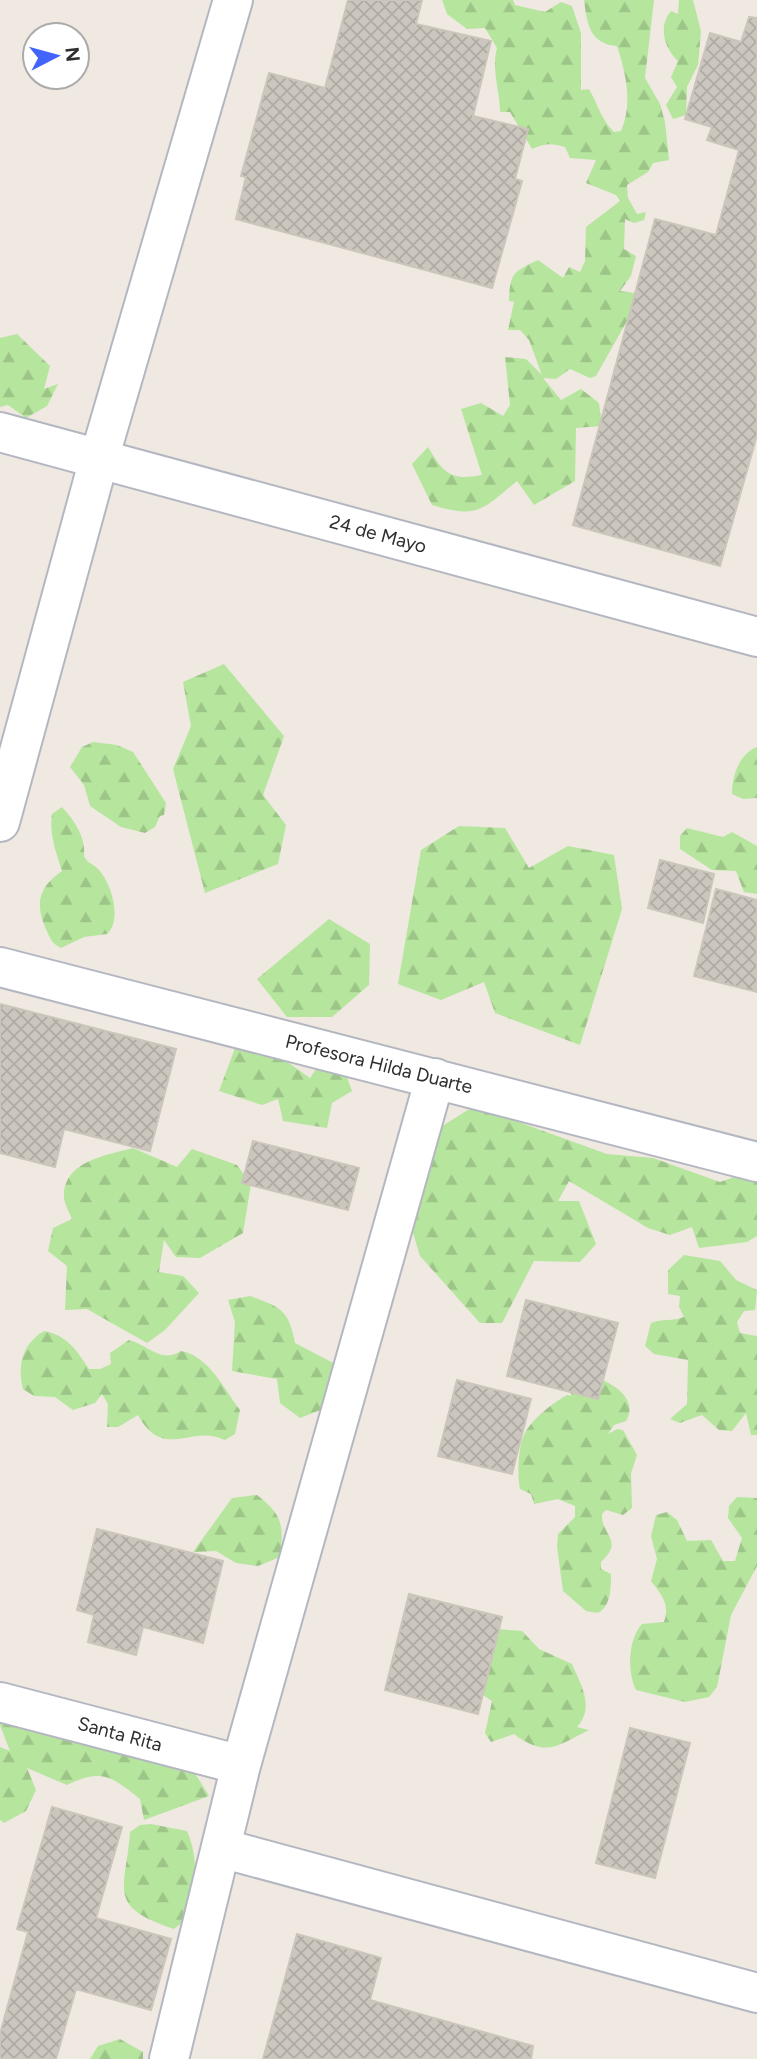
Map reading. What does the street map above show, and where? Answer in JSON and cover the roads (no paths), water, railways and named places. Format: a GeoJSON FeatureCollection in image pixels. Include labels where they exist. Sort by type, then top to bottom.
{"type":"FeatureCollection","features":[{"type":"Feature","properties":{"kind":"street"},"geometry":{"type":"LineString","coordinates":[[0,822],[99,459],[233,0]]}},
{"type":"Feature","properties":{"kind":"street","name":"24 de Mayo"},"geometry":{"type":"LineString","coordinates":[[0,432],[757,637]]}},
{"type":"Feature","properties":{"kind":"street","name":"Profesora Hilda Duarte"},"geometry":{"type":"LineString","coordinates":[[0,967],[757,1162]]}},
{"type":"Feature","properties":{"kind":"street"},"geometry":{"type":"LineString","coordinates":[[169,2059],[241,1765],[435,1078]]}},
{"type":"Feature","properties":{"kind":"street","name":"Santa Rita"},"geometry":{"type":"LineString","coordinates":[[0,1702],[241,1765]]}},
{"type":"Feature","properties":{"kind":"street"},"geometry":{"type":"LineString","coordinates":[[221,1848],[757,1993]]}}]}
